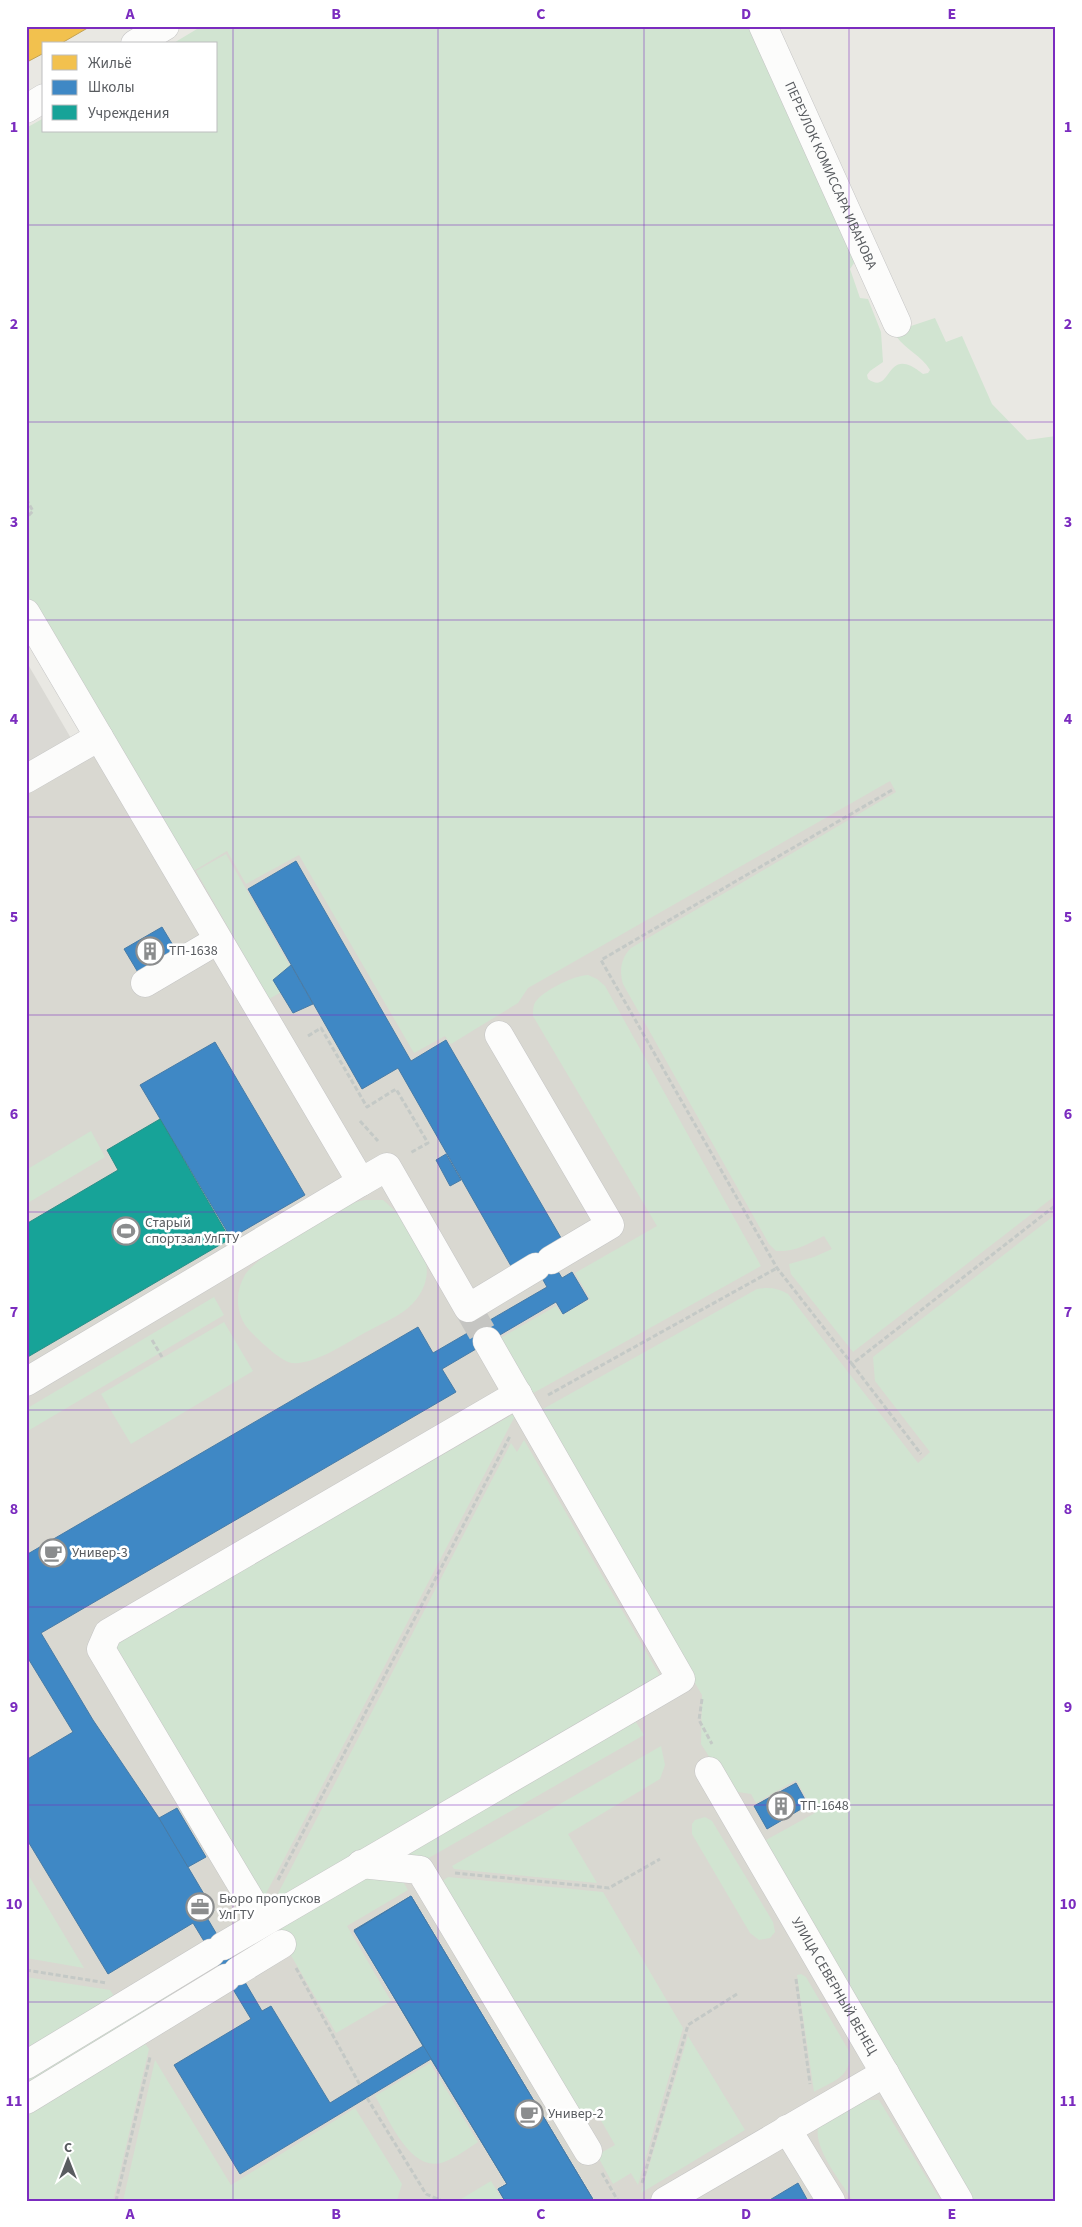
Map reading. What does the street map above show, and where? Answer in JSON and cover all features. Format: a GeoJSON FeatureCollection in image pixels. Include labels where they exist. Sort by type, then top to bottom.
{"type":"FeatureCollection","features":[{"type":"Feature","properties":{"kind":"street"},"geometry":{"type":"LineString","coordinates":[[126,26],[134,42]]}},
{"type":"Feature","properties":{"kind":"street"},"geometry":{"type":"LineString","coordinates":[[138,42],[165,26]]}},
{"type":"Feature","properties":{"kind":"street","name":"ПЕРЕУЛОК КОМИССАРА ИВАНОВА"},"geometry":{"type":"LineString","coordinates":[[764,26],[897,323]]}},
{"type":"Feature","properties":{"kind":"street"},"geometry":{"type":"LineString","coordinates":[[26,109],[42,99]]}},
{"type":"Feature","properties":{"kind":"street"},"geometry":{"type":"LineString","coordinates":[[26,613],[361,1182]]}},
{"type":"Feature","properties":{"kind":"street"},"geometry":{"type":"LineString","coordinates":[[26,779],[99,737]]}},
{"type":"Feature","properties":{"kind":"street"},"geometry":{"type":"LineString","coordinates":[[145,983],[218,940]]}},
{"type":"Feature","properties":{"kind":"street"},"geometry":{"type":"LineString","coordinates":[[26,1382],[387,1167],[468,1308],[610,1225],[499,1035]]}},
{"type":"Feature","properties":{"kind":"street"},"geometry":{"type":"LineString","coordinates":[[26,2065],[263,1921],[682,1679],[487,1341]]}},
{"type":"Feature","properties":{"kind":"street"},"geometry":{"type":"LineString","coordinates":[[263,1921],[101,1649],[108,1633],[522,1401]]}},
{"type":"Feature","properties":{"kind":"street","name":"УЛИЦА СЕВЕРНЫЙ ВЕНЕЦ"},"geometry":{"type":"LineString","coordinates":[[708,1771],[959,2201]]}},
{"type":"Feature","properties":{"kind":"street"},"geometry":{"type":"LineString","coordinates":[[361,1864],[420,1870],[588,2151]]}},
{"type":"Feature","properties":{"kind":"street"},"geometry":{"type":"LineString","coordinates":[[26,2100],[282,1944]]}},
{"type":"Feature","properties":{"kind":"street"},"geometry":{"type":"LineString","coordinates":[[665,2201],[885,2072]]}},
{"type":"Feature","properties":{"kind":"street"},"geometry":{"type":"LineString","coordinates":[[787,2129],[830,2201]]}},
{"type":"Feature","properties":{"kind":"path"},"geometry":{"type":"LineString","coordinates":[[26,499],[33,511],[26,518]]}},
{"type":"Feature","properties":{"kind":"path"},"geometry":{"type":"LineString","coordinates":[[892,790],[602,960],[777,1268],[921,1454]]}},
{"type":"Feature","properties":{"kind":"path"},"geometry":{"type":"LineString","coordinates":[[283,1050],[321,1028],[367,1106],[396,1089],[428,1143],[387,1167]]}},
{"type":"Feature","properties":{"kind":"path"},"geometry":{"type":"LineString","coordinates":[[852,1364],[1056,1204]]}},
{"type":"Feature","properties":{"kind":"path"},"geometry":{"type":"LineString","coordinates":[[522,1401],[777,1268]]}},
{"type":"Feature","properties":{"kind":"path"},"geometry":{"type":"LineString","coordinates":[[263,1921],[264,1905],[511,1435]]}},
{"type":"Feature","properties":{"kind":"path"},"geometry":{"type":"LineString","coordinates":[[420,1870],[609,1888],[660,1859]]}},
{"type":"Feature","properties":{"kind":"path"},"geometry":{"type":"LineString","coordinates":[[282,1944],[360,2085]]}},
{"type":"Feature","properties":{"kind":"path"},"geometry":{"type":"LineString","coordinates":[[26,1970],[109,1983]]}},
{"type":"Feature","properties":{"kind":"path"},"geometry":{"type":"LineString","coordinates":[[796,1978],[814,2113]]}},
{"type":"Feature","properties":{"kind":"path"},"geometry":{"type":"LineString","coordinates":[[639,2192],[688,2025],[737,1994]]}},
{"type":"Feature","properties":{"kind":"path"},"geometry":{"type":"LineString","coordinates":[[116,2201],[158,2020]]}},
{"type":"Feature","properties":{"kind":"path"},"geometry":{"type":"LineString","coordinates":[[367,2098],[426,2194],[442,2201]]}},
{"type":"Feature","properties":{"kind":"shaded area"},"geometry":{"type":"Polygon","coordinates":[[[26,661],[72,740],[26,766],[26,661]]]}},
{"type":"Feature","properties":{"kind":"shaded area"},"geometry":{"type":"Polygon","coordinates":[[[1056,705],[1056,2201],[26,2201],[26,769],[130,708],[1056,705]]]}},
{"type":"Feature","properties":{"kind":"green space"},"geometry":{"type":"Polygon","coordinates":[[[202,26],[759,26],[856,260],[850,269],[860,298],[868,299],[881,332],[883,362],[870,371],[867,375],[868,379],[876,383],[882,381],[895,366],[901,364],[910,366],[923,374],[928,373],[930,370],[923,361],[900,341],[893,332],[886,317],[878,296],[897,289],[911,326],[935,318],[946,342],[962,336],[992,404],[1027,440],[1056,436],[1056,1195],[853,1352],[791,1274],[789,1264],[814,1257],[832,1249],[824,1236],[802,1247],[790,1250],[776,1251],[769,1244],[623,984],[621,969],[623,960],[631,948],[896,792],[890,781],[528,988],[518,1003],[451,1044],[445,1036],[414,1053],[299,855],[246,884],[227,851],[192,872],[26,593],[26,128],[42,119],[42,132],[218,132],[218,42],[175,42],[202,26]]]}},
{"type":"Feature","properties":{"kind":"green space"},"geometry":{"type":"Polygon","coordinates":[[[226,854],[299,982],[269,999],[196,871],[226,854]]]}},
{"type":"Feature","properties":{"kind":"green space"},"geometry":{"type":"Polygon","coordinates":[[[588,975],[597,979],[605,986],[761,1266],[528,1396],[497,1340],[556,1306],[563,1315],[590,1299],[575,1273],[657,1226],[533,1016],[535,1003],[541,996],[568,980],[588,975]]]}},
{"type":"Feature","properties":{"kind":"green space"},"geometry":{"type":"Polygon","coordinates":[[[91,1131],[105,1157],[26,1204],[26,1170],[91,1131]]]}},
{"type":"Feature","properties":{"kind":"green space"},"geometry":{"type":"Polygon","coordinates":[[[364,1200],[383,1200],[406,1223],[416,1237],[427,1265],[426,1280],[420,1294],[403,1312],[336,1349],[309,1361],[292,1363],[287,1361],[270,1350],[245,1325],[238,1304],[241,1282],[252,1267],[277,1248],[348,1204],[364,1200]]]}},
{"type":"Feature","properties":{"kind":"green space"},"geometry":{"type":"Polygon","coordinates":[[[1056,1214],[1056,2201],[968,2201],[767,1855],[766,1840],[815,1813],[796,1780],[756,1803],[751,1794],[731,1791],[701,1744],[702,1695],[541,1419],[543,1409],[757,1289],[766,1288],[781,1290],[788,1294],[918,1463],[930,1452],[875,1381],[873,1357],[1056,1214]]]}},
{"type":"Feature","properties":{"kind":"green space"},"geometry":{"type":"Polygon","coordinates":[[[214,1297],[224,1315],[26,1432],[26,1409],[214,1297]]]}},
{"type":"Feature","properties":{"kind":"green space"},"geometry":{"type":"Polygon","coordinates":[[[224,1322],[253,1371],[131,1444],[101,1394],[224,1322]]]}},
{"type":"Feature","properties":{"kind":"green space"},"geometry":{"type":"Polygon","coordinates":[[[517,1412],[260,1905],[115,1659],[118,1641],[517,1412]]]}},
{"type":"Feature","properties":{"kind":"green space"},"geometry":{"type":"Polygon","coordinates":[[[524,1440],[660,1676],[270,1909],[511,1443],[517,1452],[524,1440]]]}},
{"type":"Feature","properties":{"kind":"green space"},"geometry":{"type":"Polygon","coordinates":[[[634,1719],[644,1735],[399,1875],[408,1890],[347,1926],[391,2001],[336,2033],[274,1926],[634,1719]]]}},
{"type":"Feature","properties":{"kind":"green space"},"geometry":{"type":"Polygon","coordinates":[[[661,1746],[665,1765],[660,1779],[568,1834],[597,1883],[454,1869],[452,1866],[661,1746]]]}},
{"type":"Feature","properties":{"kind":"green space"},"geometry":{"type":"Polygon","coordinates":[[[705,1817],[712,1821],[773,1922],[775,1932],[770,1938],[759,1940],[750,1933],[692,1834],[692,1824],[695,1820],[705,1817]]]}},
{"type":"Feature","properties":{"kind":"green space"},"geometry":{"type":"Polygon","coordinates":[[[26,1871],[84,1968],[26,1958],[26,1871]]]}},
{"type":"Feature","properties":{"kind":"green space"},"geometry":{"type":"Polygon","coordinates":[[[448,1877],[603,1892],[683,2028],[638,2185],[631,2173],[613,2184],[597,2155],[615,2145],[599,2117],[577,2117],[437,1885],[448,1877]]]}},
{"type":"Feature","properties":{"kind":"green space"},"geometry":{"type":"Polygon","coordinates":[[[801,1974],[806,1977],[849,2051],[848,2067],[845,2072],[834,2081],[814,2092],[797,1975],[801,1974]]]}},
{"type":"Feature","properties":{"kind":"green space"},"geometry":{"type":"Polygon","coordinates":[[[26,1977],[110,1990],[116,1999],[26,2053],[26,1977]]]}},
{"type":"Feature","properties":{"kind":"green space"},"geometry":{"type":"Polygon","coordinates":[[[162,1993],[178,1996],[26,2087],[26,2075],[162,1993]]]}},
{"type":"Feature","properties":{"kind":"green space"},"geometry":{"type":"Polygon","coordinates":[[[688,2036],[745,2130],[641,2193],[688,2036]]]}},
{"type":"Feature","properties":{"kind":"green space"},"geometry":{"type":"Polygon","coordinates":[[[144,2042],[149,2049],[113,2201],[26,2201],[26,2113],[144,2042]]]}},
{"type":"Feature","properties":{"kind":"green space"},"geometry":{"type":"Polygon","coordinates":[[[155,2060],[231,2185],[355,2108],[402,2184],[397,2200],[123,2201],[155,2060]]]}},
{"type":"Feature","properties":{"kind":"green space"},"geometry":{"type":"Polygon","coordinates":[[[430,2063],[478,2142],[441,2163],[430,2163],[419,2159],[409,2151],[393,2129],[375,2096],[430,2063]]]}},
{"type":"Feature","properties":{"kind":"green space"},"geometry":{"type":"Polygon","coordinates":[[[857,2100],[879,2100],[941,2201],[853,2201],[824,2155],[820,2146],[818,2128],[857,2100]]]}},
{"type":"Feature","properties":{"kind":"green space"},"geometry":{"type":"Polygon","coordinates":[[[491,2181],[503,2201],[462,2201],[461,2199],[491,2181]]]}},
{"type":"Feature","properties":{"kind":"building: Жильё"},"geometry":{"type":"Polygon","coordinates":[[[26,26],[91,26],[63,42],[42,42],[42,54],[27,62],[26,26]]]}},
{"type":"Feature","properties":{"kind":"building: Школы"},"geometry":{"type":"Polygon","coordinates":[[[296,861],[411,1061],[446,1040],[564,1243],[547,1253],[562,1278],[572,1272],[588,1299],[563,1314],[556,1302],[442,1369],[456,1392],[41,1633],[93,1720],[159,1818],[214,1911],[206,1916],[262,2011],[271,2006],[330,2103],[423,2046],[354,1930],[411,1896],[594,2201],[505,2201],[498,2189],[507,2184],[431,2059],[240,2174],[174,2065],[251,2019],[193,1923],[108,1974],[26,1838],[26,1760],[73,1732],[26,1655],[26,1555],[418,1327],[433,1353],[547,1287],[533,1262],[515,1273],[398,1068],[362,1089],[248,889],[296,861]]]}},
{"type":"Feature","properties":{"kind":"building: Школы","name":"ТП-1638"},"geometry":{"type":"Polygon","coordinates":[[[162,927],[177,952],[139,974],[124,949],[162,927]]]}},
{"type":"Feature","properties":{"kind":"building: Школы"},"geometry":{"type":"Polygon","coordinates":[[[291,965],[313,1004],[293,1013],[273,980],[291,965]]]}},
{"type":"Feature","properties":{"kind":"building: Школы"},"geometry":{"type":"Polygon","coordinates":[[[215,1042],[305,1195],[231,1238],[140,1085],[215,1042]]]}},
{"type":"Feature","properties":{"kind":"building: Школы"},"geometry":{"type":"Polygon","coordinates":[[[446,1154],[461,1180],[450,1186],[436,1160],[446,1154]]]}},
{"type":"Feature","properties":{"kind":"building: Школы","name":"ТП-1648"},"geometry":{"type":"Polygon","coordinates":[[[796,1783],[808,1805],[767,1829],[754,1806],[796,1783]]]}},
{"type":"Feature","properties":{"kind":"building: Школы"},"geometry":{"type":"Polygon","coordinates":[[[177,1808],[206,1857],[188,1867],[159,1818],[177,1808]]]}},
{"type":"Feature","properties":{"kind":"building: Школы"},"geometry":{"type":"Polygon","coordinates":[[[411,1896],[594,2201],[505,2201],[498,2189],[507,2184],[354,1931],[411,1896]]]}},
{"type":"Feature","properties":{"kind":"building: Школы"},"geometry":{"type":"Polygon","coordinates":[[[798,2183],[808,2201],[768,2201],[798,2183]]]}},
{"type":"Feature","properties":{"kind":"building: Учреждения","name":"Старый спортзал УлГТУ"},"geometry":{"type":"Polygon","coordinates":[[[160,1119],[230,1239],[26,1358],[26,1224],[118,1170],[107,1150],[160,1119]]]}},
{"type":"Feature","properties":{"kind":"tunnel"},"geometry":{"type":"LineString","coordinates":[[468,1308],[487,1341]]}},
{"type":"Feature","properties":{"kind":"place","name":"ТП-1638"},"geometry":{"type":"Point","coordinates":[150,951]}},
{"type":"Feature","properties":{"kind":"place","name":"Старый спортзал УлГТУ"},"geometry":{"type":"Point","coordinates":[126,1231]}},
{"type":"Feature","properties":{"kind":"place","name":"Универ-3"},"geometry":{"type":"Point","coordinates":[53,1553]}},
{"type":"Feature","properties":{"kind":"place","name":"ТП-1648"},"geometry":{"type":"Point","coordinates":[781,1806]}},
{"type":"Feature","properties":{"kind":"place","name":"Бюро пропусков УлГТУ"},"geometry":{"type":"Point","coordinates":[200,1907]}},
{"type":"Feature","properties":{"kind":"place","name":"Универ-2"},"geometry":{"type":"Point","coordinates":[529,2114]}}]}
